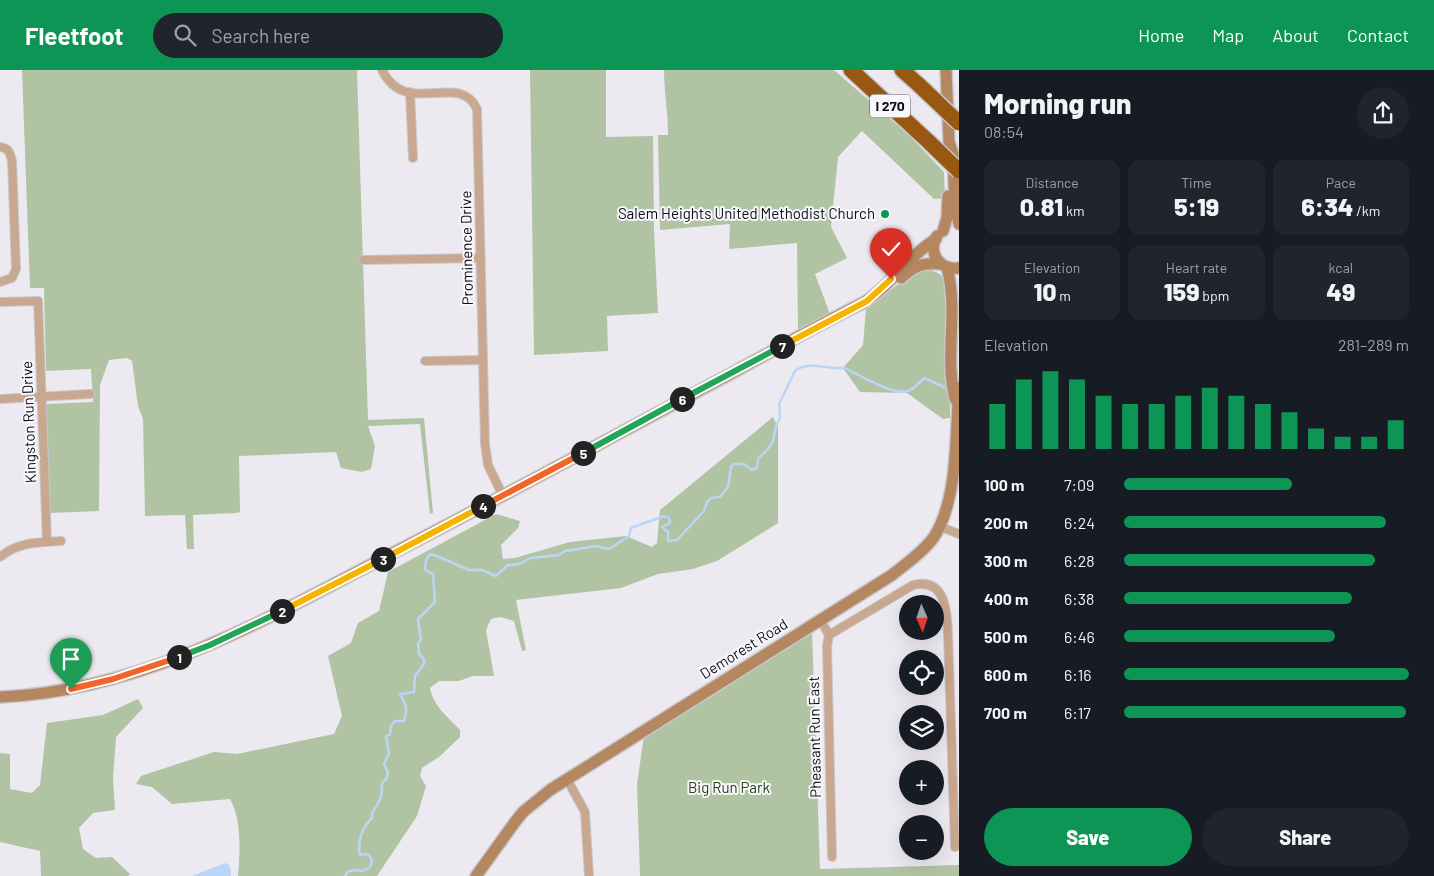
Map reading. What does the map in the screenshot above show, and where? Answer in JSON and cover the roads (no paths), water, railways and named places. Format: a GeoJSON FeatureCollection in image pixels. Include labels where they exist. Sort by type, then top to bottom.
{"type":"FeatureCollection","features":[{"type":"Feature","properties":{"kind":"highway","name":"I 270"},"geometry":{"type":"LineString","coordinates":[[851,70],[959,171]]}},
{"type":"Feature","properties":{"kind":"highway","name":"I 270"},"geometry":{"type":"LineString","coordinates":[[902,70],[959,123]]}},
{"type":"Feature","properties":{"kind":"main road"},"geometry":{"type":"LineString","coordinates":[[939,235],[947,216],[947,155],[949,142],[946,70]]}},
{"type":"Feature","properties":{"kind":"main road"},"geometry":{"type":"LineString","coordinates":[[949,142],[953,154],[955,207],[959,224]]}},
{"type":"Feature","properties":{"kind":"main road"},"geometry":{"type":"LineString","coordinates":[[0,697],[48,693],[113,679],[156,666],[199,650],[287,608],[503,496],[863,303],[878,292],[915,254],[939,235],[948,229],[959,229]]}},
{"type":"Feature","properties":{"kind":"main road","name":"Demorest Road"},"geometry":{"type":"LineString","coordinates":[[939,235],[934,246],[934,254],[949,267],[954,287],[956,322],[951,384],[957,409]]}},
{"type":"Feature","properties":{"kind":"main road"},"geometry":{"type":"LineString","coordinates":[[878,292],[889,288],[914,267],[925,264],[949,267]]}},
{"type":"Feature","properties":{"kind":"main road"},"geometry":{"type":"LineString","coordinates":[[959,354],[959,380]]}},
{"type":"Feature","properties":{"kind":"main road","name":"Demorest Road"},"geometry":{"type":"LineString","coordinates":[[476,876],[493,850],[523,812],[550,790],[892,575],[927,545],[941,526],[953,488],[958,447],[957,409],[959,388]]}},
{"type":"Feature","properties":{"kind":"street","name":"Prominence Drive"},"geometry":{"type":"LineString","coordinates":[[382,70],[396,88],[403,92],[459,91],[471,97],[475,103],[478,116],[486,455],[493,476],[503,496]]}},
{"type":"Feature","properties":{"kind":"street"},"geometry":{"type":"LineString","coordinates":[[410,92],[413,158]]}},
{"type":"Feature","properties":{"kind":"street"},"geometry":{"type":"LineString","coordinates":[[0,146],[10,153],[12,161],[16,269],[12,278],[0,282]]}},
{"type":"Feature","properties":{"kind":"street"},"geometry":{"type":"LineString","coordinates":[[363,260],[481,258]]}},
{"type":"Feature","properties":{"kind":"street","name":"Kingston Run Drive"},"geometry":{"type":"LineString","coordinates":[[0,302],[38,301],[47,542]]}},
{"type":"Feature","properties":{"kind":"street"},"geometry":{"type":"LineString","coordinates":[[424,361],[483,360]]}},
{"type":"Feature","properties":{"kind":"street"},"geometry":{"type":"LineString","coordinates":[[0,399],[90,394]]}},
{"type":"Feature","properties":{"kind":"street"},"geometry":{"type":"LineString","coordinates":[[941,526],[959,534]]}},
{"type":"Feature","properties":{"kind":"street"},"geometry":{"type":"LineString","coordinates":[[1,552],[21,545],[61,541]]}},
{"type":"Feature","properties":{"kind":"street"},"geometry":{"type":"LineString","coordinates":[[820,619],[829,635],[913,585],[932,586],[944,599],[947,610],[955,847]]}},
{"type":"Feature","properties":{"kind":"street","name":"Pheasant Run East"},"geometry":{"type":"LineString","coordinates":[[829,635],[826,646],[832,857]]}},
{"type":"Feature","properties":{"kind":"street"},"geometry":{"type":"LineString","coordinates":[[567,779],[585,812],[589,876]]}},
{"type":"Feature","properties":{"kind":"water"},"geometry":{"type":"Polygon","coordinates":[[[225,863],[229,865],[231,876],[192,876],[225,863]]]}},
{"type":"Feature","properties":{"kind":"waterway"},"geometry":{"type":"LineString","coordinates":[[345,876],[347,872],[354,870],[362,871],[370,867],[372,861],[369,855],[360,855],[360,840],[363,830],[372,818],[380,798],[382,783],[387,778],[388,772],[384,764],[389,753],[386,736],[390,735],[391,726],[395,721],[404,721],[406,707],[400,694],[414,692],[415,676],[424,664],[424,659],[419,654],[418,644],[421,640],[418,619],[435,602],[433,574],[425,570],[426,560],[430,554],[469,570],[482,570],[496,576],[508,565],[519,564],[531,558],[559,555],[565,551],[596,546],[609,549],[629,536],[631,528],[664,516],[669,518],[670,523],[662,527],[668,532],[668,541],[677,540],[704,511],[707,502],[711,498],[720,497],[728,487],[731,467],[734,464],[744,464],[752,470],[757,468],[758,459],[773,441],[780,418],[779,404],[795,371],[800,368],[806,366],[845,368],[876,384],[902,392],[913,388],[924,378],[944,387]]}},
{"type":"Feature","properties":{"kind":"place","name":"Salem Heights United Methodist Church"},"geometry":{"type":"Point","coordinates":[885,214]}},
{"type":"Feature","properties":{"kind":"park label","name":"Big Run Park"},"geometry":{"type":"Point","coordinates":[729,788]}}]}
